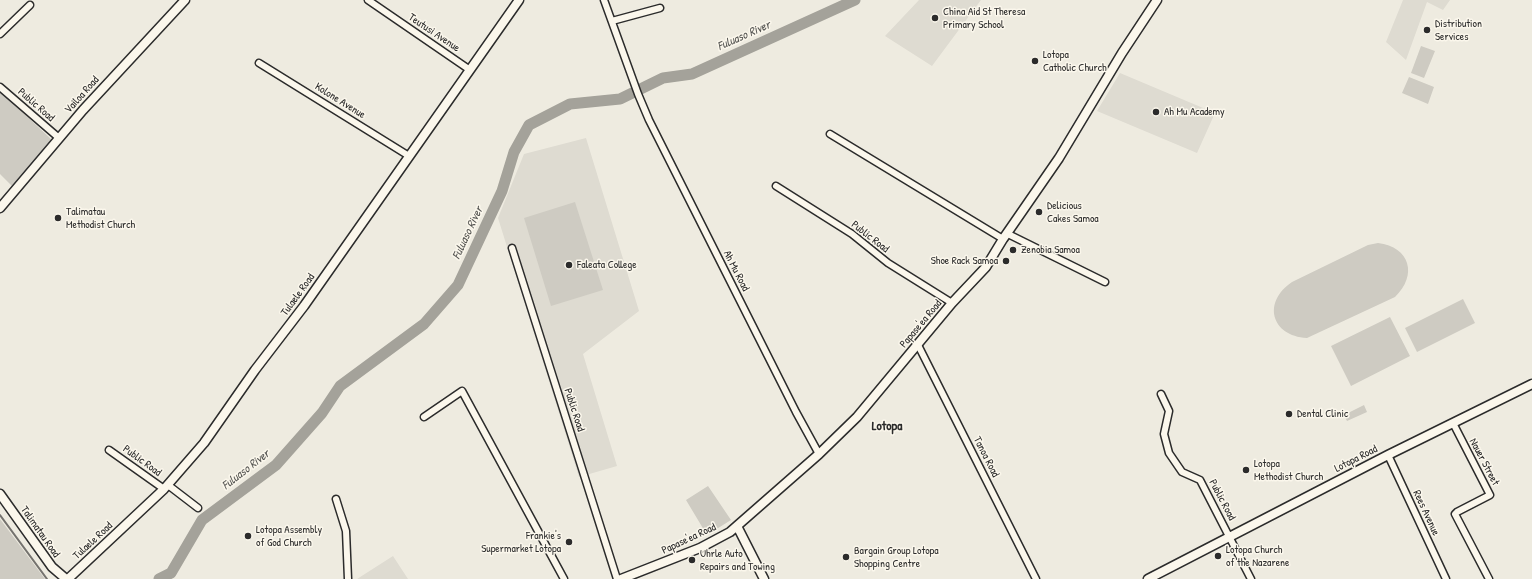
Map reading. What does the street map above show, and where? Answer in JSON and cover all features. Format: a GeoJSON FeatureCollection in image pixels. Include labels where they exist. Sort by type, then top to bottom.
{"type":"FeatureCollection","features":[{"type":"Feature","properties":{"kind":"street","name":"Vailoa Road"},"geometry":{"type":"LineString","coordinates":[[0,208],[59,138],[185,0]]}},
{"type":"Feature","properties":{"kind":"street","name":"Teutusi Avenue"},"geometry":{"type":"LineString","coordinates":[[368,0],[470,70]]}},
{"type":"Feature","properties":{"kind":"street","name":"Tulaele Road"},"geometry":{"type":"LineString","coordinates":[[67,579],[166,487],[204,444],[255,370],[304,306],[519,0]]}},
{"type":"Feature","properties":{"kind":"street"},"geometry":{"type":"LineString","coordinates":[[604,0],[612,21],[660,8]]}},
{"type":"Feature","properties":{"kind":"street","name":"Papase'ea Road"},"geometry":{"type":"LineString","coordinates":[[621,579],[700,548],[725,535],[819,454],[857,418],[952,304],[986,267],[1059,158],[1122,53],[1158,0]]}},
{"type":"Feature","properties":{"kind":"street"},"geometry":{"type":"LineString","coordinates":[[0,34],[30,5]]}},
{"type":"Feature","properties":{"kind":"street","name":"Ah Mu Road"},"geometry":{"type":"LineString","coordinates":[[612,21],[638,94],[649,120],[796,412],[819,454]]}},
{"type":"Feature","properties":{"kind":"street","name":"Kolone Avenue"},"geometry":{"type":"LineString","coordinates":[[259,63],[409,156]]}},
{"type":"Feature","properties":{"kind":"street","name":"Public Road"},"geometry":{"type":"LineString","coordinates":[[0,86],[59,138]]}},
{"type":"Feature","properties":{"kind":"street"},"geometry":{"type":"LineString","coordinates":[[830,134],[1005,237],[1105,282]]}},
{"type":"Feature","properties":{"kind":"street","name":"Public Road"},"geometry":{"type":"LineString","coordinates":[[776,186],[852,234],[888,263],[952,304]]}},
{"type":"Feature","properties":{"kind":"street","name":"Public Road"},"geometry":{"type":"LineString","coordinates":[[512,248],[617,579]]}},
{"type":"Feature","properties":{"kind":"street","name":"Tanoa Road"},"geometry":{"type":"LineString","coordinates":[[918,345],[1036,579]]}},
{"type":"Feature","properties":{"kind":"street","name":"Lotopa Road"},"geometry":{"type":"LineString","coordinates":[[1148,579],[1532,384]]}},
{"type":"Feature","properties":{"kind":"street"},"geometry":{"type":"LineString","coordinates":[[424,418],[462,391],[564,579]]}},
{"type":"Feature","properties":{"kind":"street","name":"Public Road"},"geometry":{"type":"LineString","coordinates":[[1160,394],[1169,411],[1164,434],[1169,453],[1182,472],[1200,480],[1251,579]]}},
{"type":"Feature","properties":{"kind":"street","name":"Nauer Street"},"geometry":{"type":"LineString","coordinates":[[1453,423],[1489,492],[1489,496],[1455,514],[1489,579]]}},
{"type":"Feature","properties":{"kind":"street","name":"Public Road"},"geometry":{"type":"LineString","coordinates":[[109,450],[198,508]]}},
{"type":"Feature","properties":{"kind":"street","name":"Rees Avenue"},"geometry":{"type":"LineString","coordinates":[[1388,456],[1446,579]]}},
{"type":"Feature","properties":{"kind":"street","name":"Talimatau Road"},"geometry":{"type":"LineString","coordinates":[[0,494],[52,567],[67,579]]}},
{"type":"Feature","properties":{"kind":"street"},"geometry":{"type":"LineString","coordinates":[[336,499],[346,531],[348,579]]}},
{"type":"Feature","properties":{"kind":"street"},"geometry":{"type":"LineString","coordinates":[[737,526],[764,579]]}},
{"type":"Feature","properties":{"kind":"shaded area","name":"China Aid St Theresa Primary School"},"geometry":{"type":"Polygon","coordinates":[[[919,0],[981,0],[932,66],[885,36],[919,0]]]}},
{"type":"Feature","properties":{"kind":"shaded area"},"geometry":{"type":"Polygon","coordinates":[[[1403,0],[1450,0],[1443,10],[1427,2],[1406,60],[1386,42],[1403,0]]]}},
{"type":"Feature","properties":{"kind":"shaded area"},"geometry":{"type":"Polygon","coordinates":[[[1421,46],[1435,51],[1424,78],[1411,73],[1421,46]]]}},
{"type":"Feature","properties":{"kind":"shaded area","name":"Ah Mu Academy"},"geometry":{"type":"Polygon","coordinates":[[[1120,73],[1215,113],[1197,153],[1097,111],[1120,73]]]}},
{"type":"Feature","properties":{"kind":"shaded area"},"geometry":{"type":"Polygon","coordinates":[[[1409,77],[1434,87],[1428,104],[1402,93],[1409,77]]]}},
{"type":"Feature","properties":{"kind":"shaded area"},"geometry":{"type":"Polygon","coordinates":[[[0,91],[52,140],[13,187],[0,174],[0,91]]]}},
{"type":"Feature","properties":{"kind":"shaded area","name":"Faleata College"},"geometry":{"type":"Polygon","coordinates":[[[586,138],[639,311],[583,354],[617,466],[579,477],[498,218],[524,154],[586,138]]]}},
{"type":"Feature","properties":{"kind":"shaded area"},"geometry":{"type":"Polygon","coordinates":[[[575,202],[603,290],[551,306],[524,218],[575,202]]]}},
{"type":"Feature","properties":{"kind":"shaded area"},"geometry":{"type":"Polygon","coordinates":[[[1378,243],[1397,250],[1404,256],[1407,263],[1407,280],[1395,297],[1307,338],[1295,336],[1285,331],[1279,325],[1275,317],[1274,308],[1277,299],[1283,290],[1292,282],[1368,245],[1378,243]]]}},
{"type":"Feature","properties":{"kind":"shaded area"},"geometry":{"type":"Polygon","coordinates":[[[1463,299],[1475,323],[1417,352],[1405,328],[1463,299]]]}},
{"type":"Feature","properties":{"kind":"shaded area"},"geometry":{"type":"Polygon","coordinates":[[[1390,317],[1410,356],[1351,386],[1331,346],[1390,317]]]}},
{"type":"Feature","properties":{"kind":"shaded area"},"geometry":{"type":"Polygon","coordinates":[[[1364,405],[1367,412],[1347,421],[1344,415],[1364,405]]]}},
{"type":"Feature","properties":{"kind":"shaded area"},"geometry":{"type":"Polygon","coordinates":[[[708,486],[731,520],[707,535],[686,500],[708,486]]]}},
{"type":"Feature","properties":{"kind":"shaded area"},"geometry":{"type":"Polygon","coordinates":[[[0,519],[45,579],[0,579],[0,519]]]}},
{"type":"Feature","properties":{"kind":"shaded area"},"geometry":{"type":"Polygon","coordinates":[[[393,556],[408,579],[357,579],[393,556]]]}},
{"type":"Feature","properties":{"kind":"waterway","name":"Fuluaso River"},"geometry":{"type":"LineString","coordinates":[[159,579],[171,573],[202,520],[276,465],[322,413],[340,386],[424,324],[458,285],[502,191],[514,152],[529,125],[570,104],[620,99],[663,78],[692,74],[855,0]]}},
{"type":"Feature","properties":{"kind":"waterway"},"geometry":{"type":"LineString","coordinates":[[0,515],[47,579]]}},
{"type":"Feature","properties":{"kind":"place","name":"China Aid St Theresa Primary School"},"geometry":{"type":"Point","coordinates":[935,18]}},
{"type":"Feature","properties":{"kind":"place","name":"Distribution Services"},"geometry":{"type":"Point","coordinates":[1427,30]}},
{"type":"Feature","properties":{"kind":"place","name":"Lotopa Catholic Church"},"geometry":{"type":"Point","coordinates":[1035,61]}},
{"type":"Feature","properties":{"kind":"place","name":"Ah Mu Academy"},"geometry":{"type":"Point","coordinates":[1156,112]}},
{"type":"Feature","properties":{"kind":"place","name":"Delicious Cakes Samoa"},"geometry":{"type":"Point","coordinates":[1039,212]}},
{"type":"Feature","properties":{"kind":"place","name":"Talimatau Methodist Church"},"geometry":{"type":"Point","coordinates":[58,218]}},
{"type":"Feature","properties":{"kind":"place","name":"Zenobia Samoa"},"geometry":{"type":"Point","coordinates":[1013,250]}},
{"type":"Feature","properties":{"kind":"place","name":"Shoe Rack Samoa"},"geometry":{"type":"Point","coordinates":[1006,261]}},
{"type":"Feature","properties":{"kind":"place","name":"Faleata College"},"geometry":{"type":"Point","coordinates":[569,265]}},
{"type":"Feature","properties":{"kind":"place","name":"Dental Clinic"},"geometry":{"type":"Point","coordinates":[1289,414]}},
{"type":"Feature","properties":{"kind":"place","name":"Lotopa Methodist Church"},"geometry":{"type":"Point","coordinates":[1246,470]}},
{"type":"Feature","properties":{"kind":"place","name":"Lotopa Assembly of God Church"},"geometry":{"type":"Point","coordinates":[248,536]}},
{"type":"Feature","properties":{"kind":"place","name":"Frankie's Supermarket Lotopa"},"geometry":{"type":"Point","coordinates":[569,542]}},
{"type":"Feature","properties":{"kind":"place","name":"Lotopa Church of the Nazarene"},"geometry":{"type":"Point","coordinates":[1218,556]}},
{"type":"Feature","properties":{"kind":"place","name":"Bargain Group Lotopa Shopping Centre"},"geometry":{"type":"Point","coordinates":[846,557]}},
{"type":"Feature","properties":{"kind":"place","name":"Uhrle Auto Repairs and Towing"},"geometry":{"type":"Point","coordinates":[692,560]}},
{"type":"Feature","properties":{"kind":"district","name":"Lotopa"},"geometry":{"type":"Point","coordinates":[887,427]}}]}
